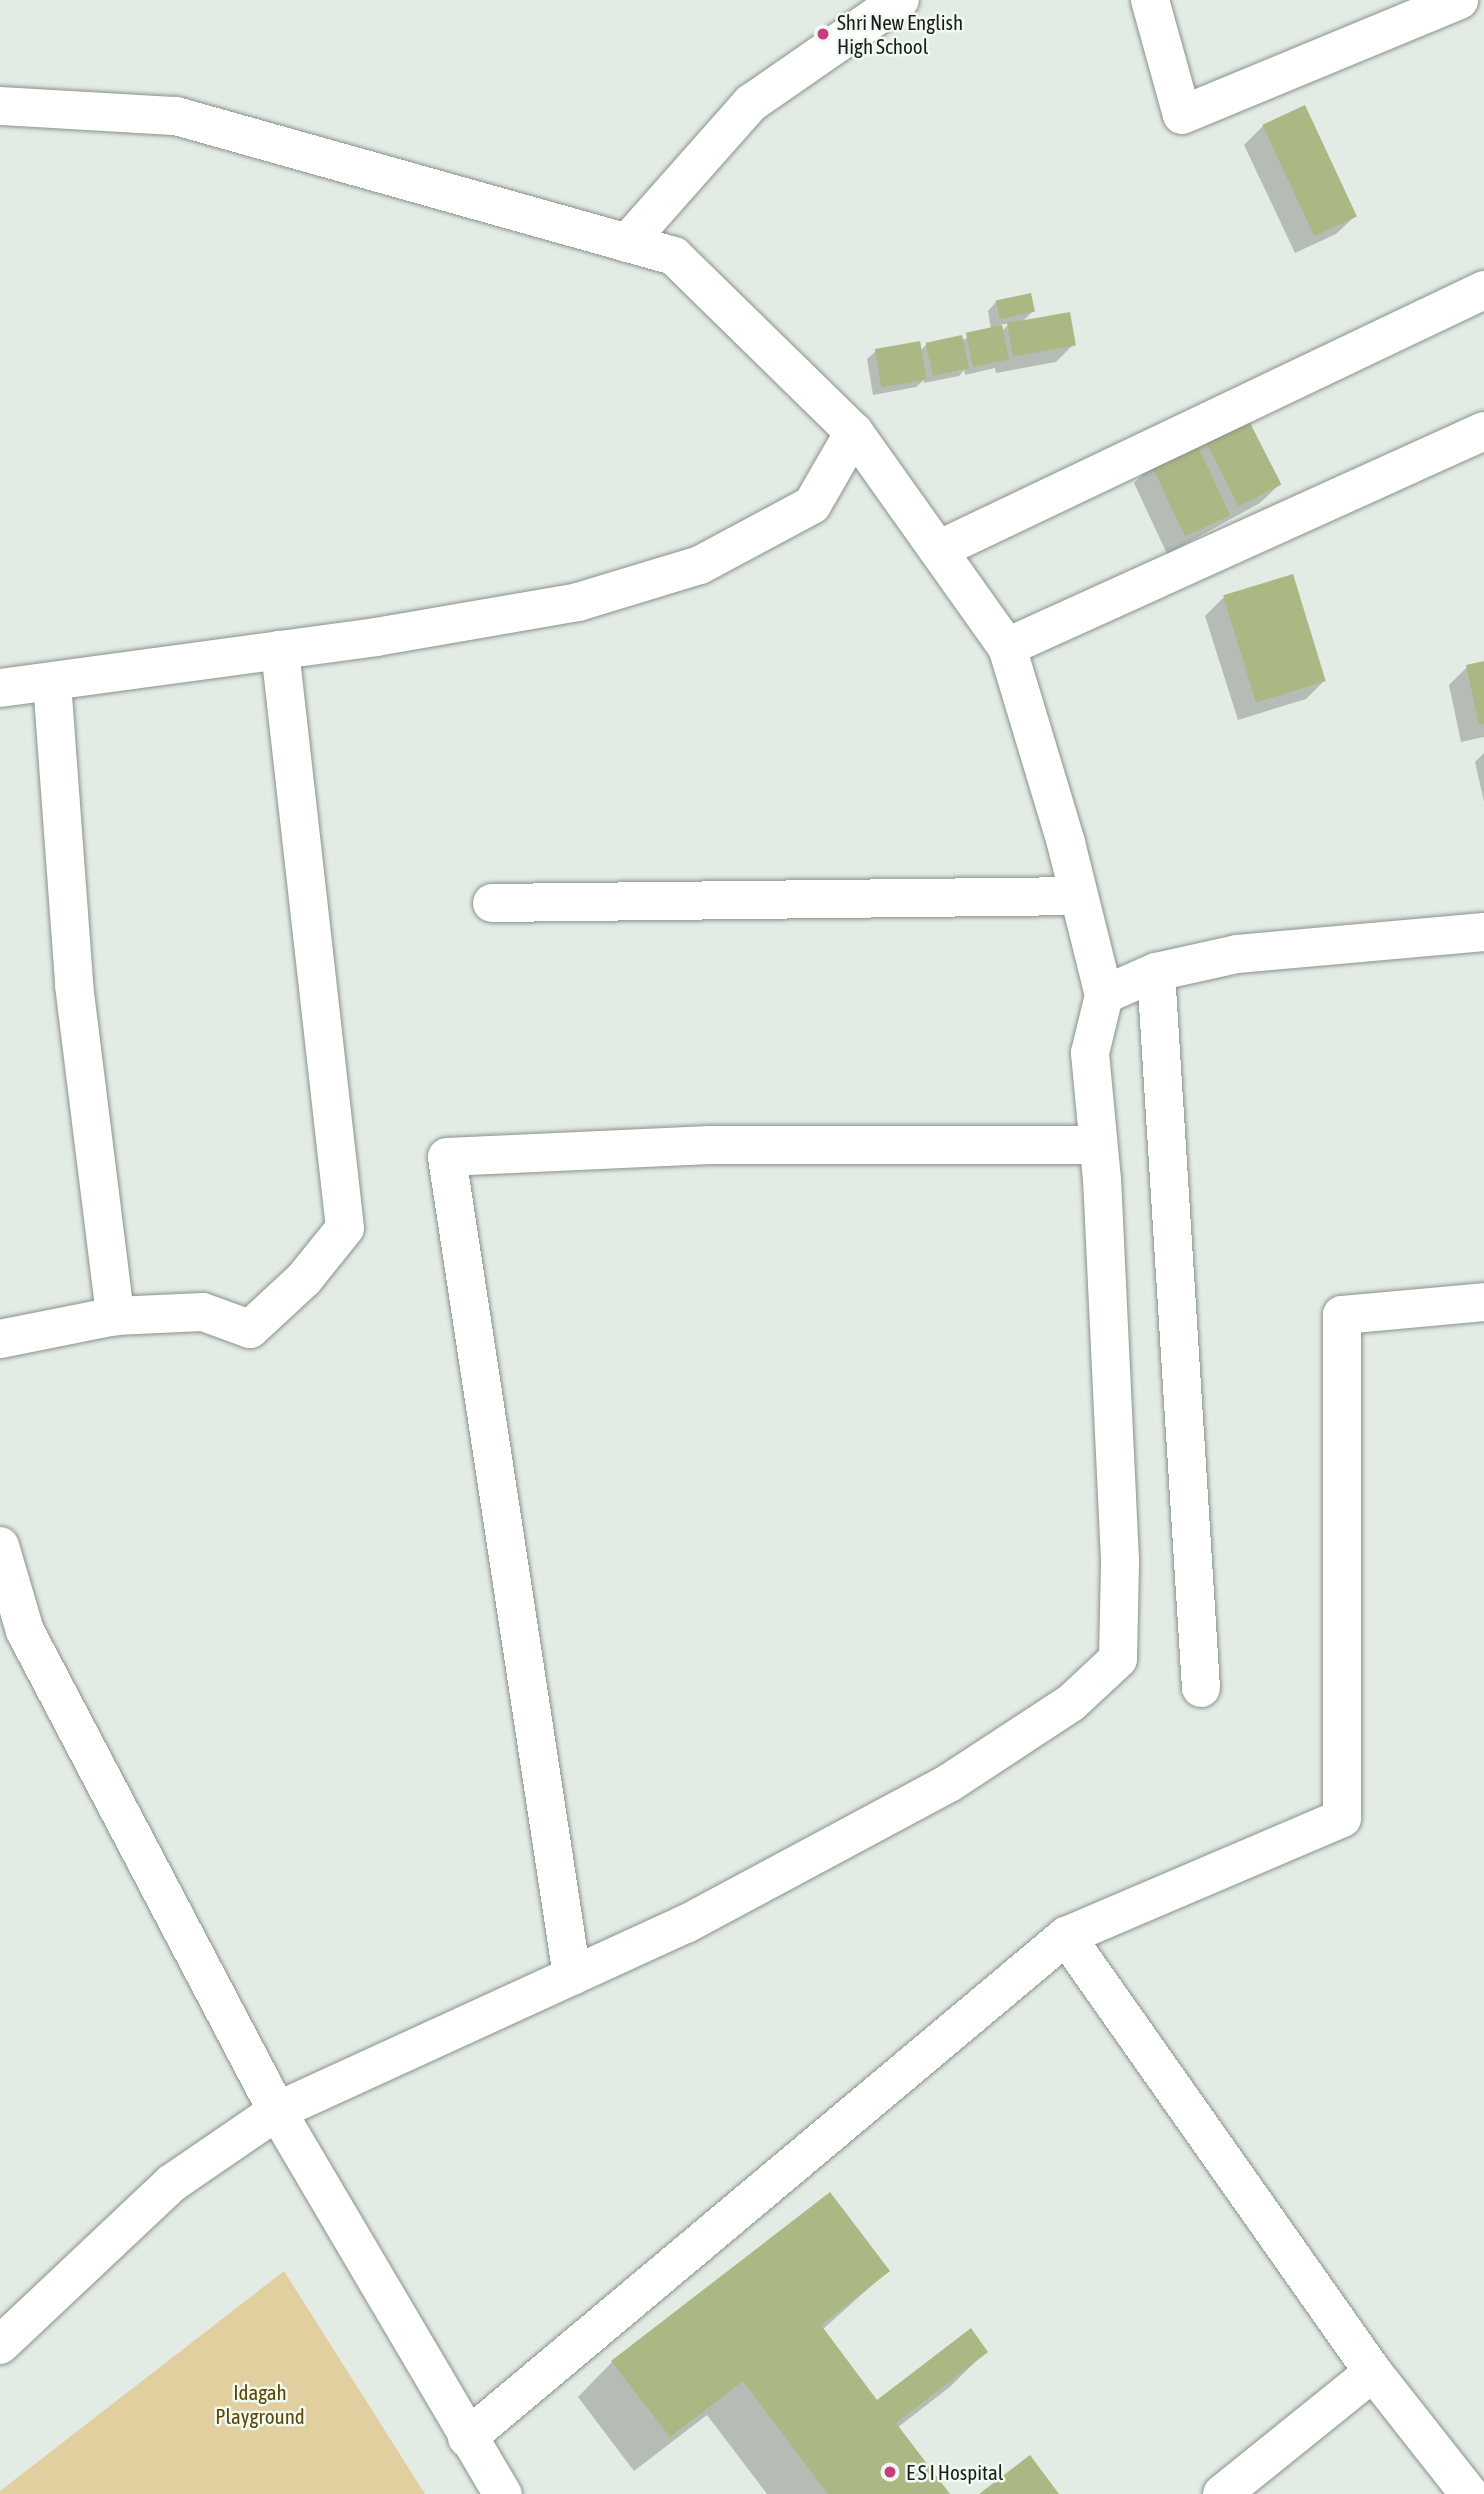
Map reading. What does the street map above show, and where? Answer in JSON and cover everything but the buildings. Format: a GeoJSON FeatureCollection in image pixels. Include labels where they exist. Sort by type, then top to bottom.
{"type":"FeatureCollection","features":[{"type":"Feature","properties":{"kind":"street"},"geometry":{"type":"LineString","coordinates":[[627,243],[751,103],[900,0]]}},
{"type":"Feature","properties":{"kind":"street"},"geometry":{"type":"LineString","coordinates":[[1150,0],[1182,115],[1459,0]]}},
{"type":"Feature","properties":{"kind":"street"},"geometry":{"type":"LineString","coordinates":[[0,106],[176,116],[674,256],[853,432],[1007,648],[1104,995],[1090,1053],[1096,1145],[1102,1180],[1120,1560],[1118,1659],[1071,1703],[949,1783],[686,1924],[277,2111],[172,2183],[0,2345]]}},
{"type":"Feature","properties":{"kind":"street"},"geometry":{"type":"LineString","coordinates":[[938,550],[1484,290]]}},
{"type":"Feature","properties":{"kind":"street"},"geometry":{"type":"LineString","coordinates":[[1007,648],[1484,431]]}},
{"type":"Feature","properties":{"kind":"street"},"geometry":{"type":"LineString","coordinates":[[0,688],[280,650],[578,601],[700,565],[812,505],[853,432]]}},
{"type":"Feature","properties":{"kind":"street"},"geometry":{"type":"LineString","coordinates":[[0,1339],[114,1316],[203,1312],[250,1329],[304,1279],[345,1228],[280,650]]}},
{"type":"Feature","properties":{"kind":"street"},"geometry":{"type":"LineString","coordinates":[[52,682],[74,985],[114,1316]]}},
{"type":"Feature","properties":{"kind":"street"},"geometry":{"type":"LineString","coordinates":[[492,903],[1078,896]]}},
{"type":"Feature","properties":{"kind":"street"},"geometry":{"type":"LineString","coordinates":[[1104,995],[1156,972],[1237,954],[1484,932]]}},
{"type":"Feature","properties":{"kind":"street"},"geometry":{"type":"LineString","coordinates":[[1156,972],[1201,1688]]}},
{"type":"Feature","properties":{"kind":"street"},"geometry":{"type":"LineString","coordinates":[[572,1976],[447,1157],[710,1145],[1096,1145]]}},
{"type":"Feature","properties":{"kind":"street"},"geometry":{"type":"LineString","coordinates":[[467,2438],[1066,1936],[1342,1818],[1342,1315],[1484,1302]]}},
{"type":"Feature","properties":{"kind":"street"},"geometry":{"type":"LineString","coordinates":[[0,1546],[26,1630],[277,2111],[467,2438],[503,2494]]}},
{"type":"Feature","properties":{"kind":"street"},"geometry":{"type":"LineString","coordinates":[[1066,1936],[1373,2372],[1469,2494]]}},
{"type":"Feature","properties":{"kind":"street"},"geometry":{"type":"LineString","coordinates":[[1222,2494],[1373,2372]]}},
{"type":"Feature","properties":{"kind":"green space","name":"Idagah Playground"},"geometry":{"type":"Polygon","coordinates":[[[284,2271],[425,2494],[0,2494],[0,2491],[284,2271]]]}},
{"type":"Feature","properties":{"kind":"place","name":"Shri New English High School"},"geometry":{"type":"Point","coordinates":[823,34]}},
{"type":"Feature","properties":{"kind":"place","name":"E S I Hospital"},"geometry":{"type":"Point","coordinates":[890,2472]}}]}
